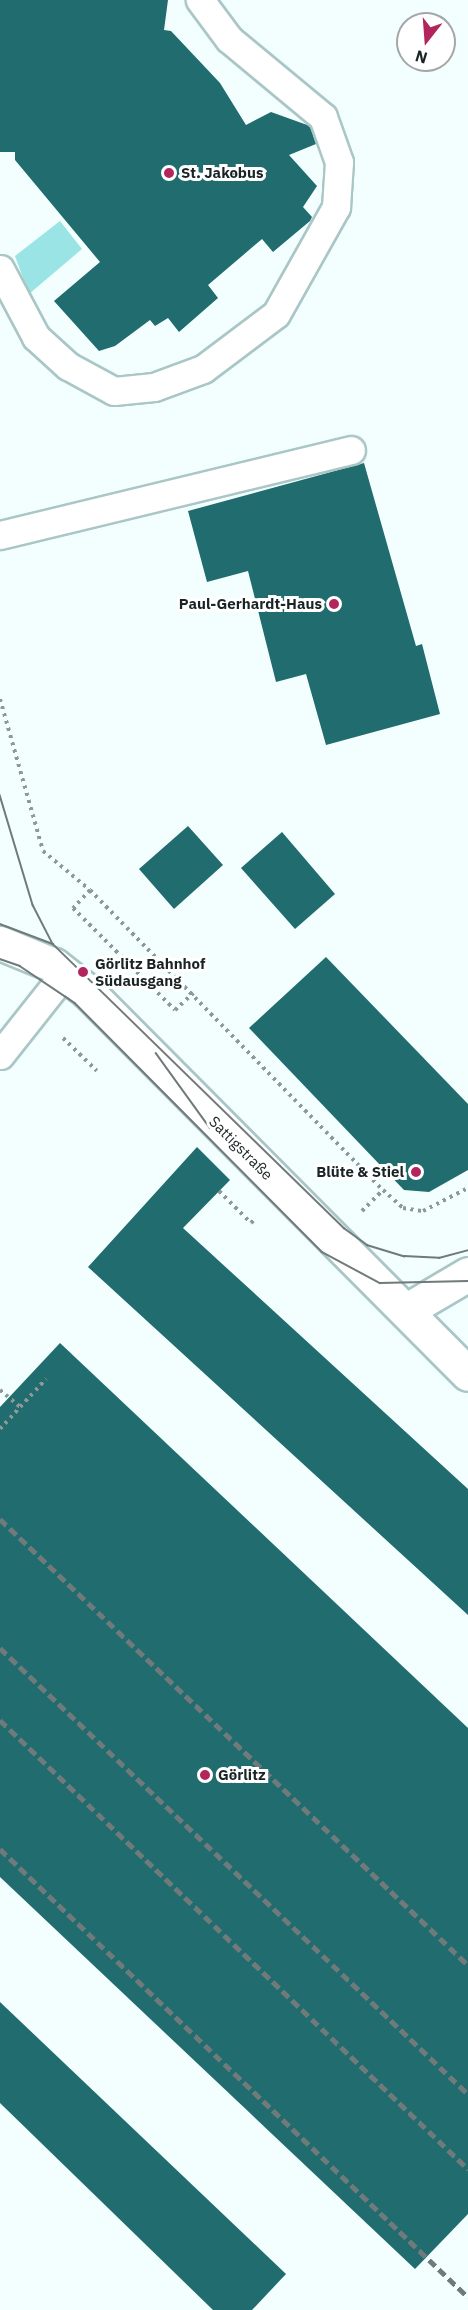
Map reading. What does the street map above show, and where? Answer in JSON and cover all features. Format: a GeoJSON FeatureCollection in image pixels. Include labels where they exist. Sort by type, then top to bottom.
{"type":"FeatureCollection","features":[{"type":"Feature","properties":{"kind":"street","name":"Sattigstraße"},"geometry":{"type":"LineString","coordinates":[[0,943],[65,973],[407,1310],[468,1374]]}},
{"type":"Feature","properties":{"kind":"street"},"geometry":{"type":"LineString","coordinates":[[407,1310],[468,1274]]}},
{"type":"Feature","properties":{"kind":"lane"},"geometry":{"type":"LineString","coordinates":[[0,269],[36,337],[68,366],[114,391],[154,387],[203,369],[276,314],[336,207],[339,162],[323,117],[229,39],[200,0]]}},
{"type":"Feature","properties":{"kind":"lane"},"geometry":{"type":"LineString","coordinates":[[0,535],[351,450]]}},
{"type":"Feature","properties":{"kind":"lane"},"geometry":{"type":"LineString","coordinates":[[0,1055],[65,973]]}},
{"type":"Feature","properties":{"kind":"path"},"geometry":{"type":"LineString","coordinates":[[0,699],[43,851],[90,890],[403,1209],[423,1211],[468,1188]]}},
{"type":"Feature","properties":{"kind":"path"},"geometry":{"type":"LineString","coordinates":[[90,890],[73,908],[175,1010],[193,993]]}},
{"type":"Feature","properties":{"kind":"path"},"geometry":{"type":"LineString","coordinates":[[59,1034],[97,1071]]}},
{"type":"Feature","properties":{"kind":"path"},"geometry":{"type":"LineString","coordinates":[[333,1239],[383,1190]]}},
{"type":"Feature","properties":{"kind":"path"},"geometry":{"type":"LineString","coordinates":[[0,1429],[46,1379]]}},
{"type":"Feature","properties":{"kind":"path"},"geometry":{"type":"LineString","coordinates":[[0,1390],[20,1407]]}},
{"type":"Feature","properties":{"kind":"shaded area"},"geometry":{"type":"Polygon","coordinates":[[[60,221],[82,249],[29,294],[15,256],[60,221]]]}},
{"type":"Feature","properties":{"kind":"building","name":"St. Jakobus"},"geometry":{"type":"Polygon","coordinates":[[[0,0],[168,0],[164,30],[171,31],[220,83],[246,125],[271,112],[310,126],[316,144],[289,155],[317,186],[303,207],[312,217],[310,221],[273,252],[262,239],[208,285],[218,298],[179,332],[168,318],[155,326],[150,320],[115,346],[99,351],[54,301],[100,262],[15,160],[15,152],[0,152],[0,0]]]}},
{"type":"Feature","properties":{"kind":"building","name":"Paul-Gerhardt-Haus"},"geometry":{"type":"Polygon","coordinates":[[[364,463],[416,646],[422,644],[440,714],[326,745],[306,674],[276,682],[248,571],[207,582],[188,511],[364,463]]]}},
{"type":"Feature","properties":{"kind":"building"},"geometry":{"type":"Polygon","coordinates":[[[188,826],[223,865],[174,909],[139,869],[188,826]]]}},
{"type":"Feature","properties":{"kind":"building"},"geometry":{"type":"Polygon","coordinates":[[[282,832],[335,894],[295,929],[241,868],[282,832]]]}},
{"type":"Feature","properties":{"kind":"building"},"geometry":{"type":"Polygon","coordinates":[[[326,957],[468,1104],[468,1170],[429,1192],[404,1190],[249,1028],[326,957]]]}},
{"type":"Feature","properties":{"kind":"building"},"geometry":{"type":"Polygon","coordinates":[[[197,1147],[230,1180],[183,1228],[468,1489],[468,1615],[88,1267],[197,1147]]]}},
{"type":"Feature","properties":{"kind":"building"},"geometry":{"type":"Polygon","coordinates":[[[60,1343],[468,1728],[468,2214],[415,2269],[0,1877],[0,1407],[60,1343]]]}},
{"type":"Feature","properties":{"kind":"building"},"geometry":{"type":"Polygon","coordinates":[[[0,2002],[286,2274],[252,2310],[213,2310],[0,2103],[0,2002]]]}},
{"type":"Feature","properties":{"kind":"tram line"},"geometry":{"type":"LineString","coordinates":[[0,795],[33,905],[53,944],[344,1228],[367,1245],[404,1256],[439,1258],[468,1250]]}},
{"type":"Feature","properties":{"kind":"tram line"},"geometry":{"type":"LineString","coordinates":[[0,924],[53,944]]}},
{"type":"Feature","properties":{"kind":"tram line"},"geometry":{"type":"LineString","coordinates":[[0,959],[20,966],[75,1003],[322,1252],[380,1283],[468,1281]]}},
{"type":"Feature","properties":{"kind":"tram line"},"geometry":{"type":"LineString","coordinates":[[156,1053],[210,1128]]}},
{"type":"Feature","properties":{"kind":"railway"},"geometry":{"type":"LineString","coordinates":[[0,1519],[468,1965]]}},
{"type":"Feature","properties":{"kind":"railway"},"geometry":{"type":"LineString","coordinates":[[0,1648],[468,2094]]}},
{"type":"Feature","properties":{"kind":"railway"},"geometry":{"type":"LineString","coordinates":[[0,1720],[468,2169]]}},
{"type":"Feature","properties":{"kind":"railway"},"geometry":{"type":"LineString","coordinates":[[0,1849],[468,2297]]}},
{"type":"Feature","properties":{"kind":"place","name":"St. Jakobus"},"geometry":{"type":"Point","coordinates":[169,173]}},
{"type":"Feature","properties":{"kind":"place","name":"Paul-Gerhardt-Haus"},"geometry":{"type":"Point","coordinates":[334,604]}},
{"type":"Feature","properties":{"kind":"place","name":"Görlitz Bahnhof Südausgang"},"geometry":{"type":"Point","coordinates":[83,972]}},
{"type":"Feature","properties":{"kind":"place","name":"Blüte & Stiel"},"geometry":{"type":"Point","coordinates":[416,1172]}},
{"type":"Feature","properties":{"kind":"place","name":"Görlitz"},"geometry":{"type":"Point","coordinates":[205,1775]}}]}
